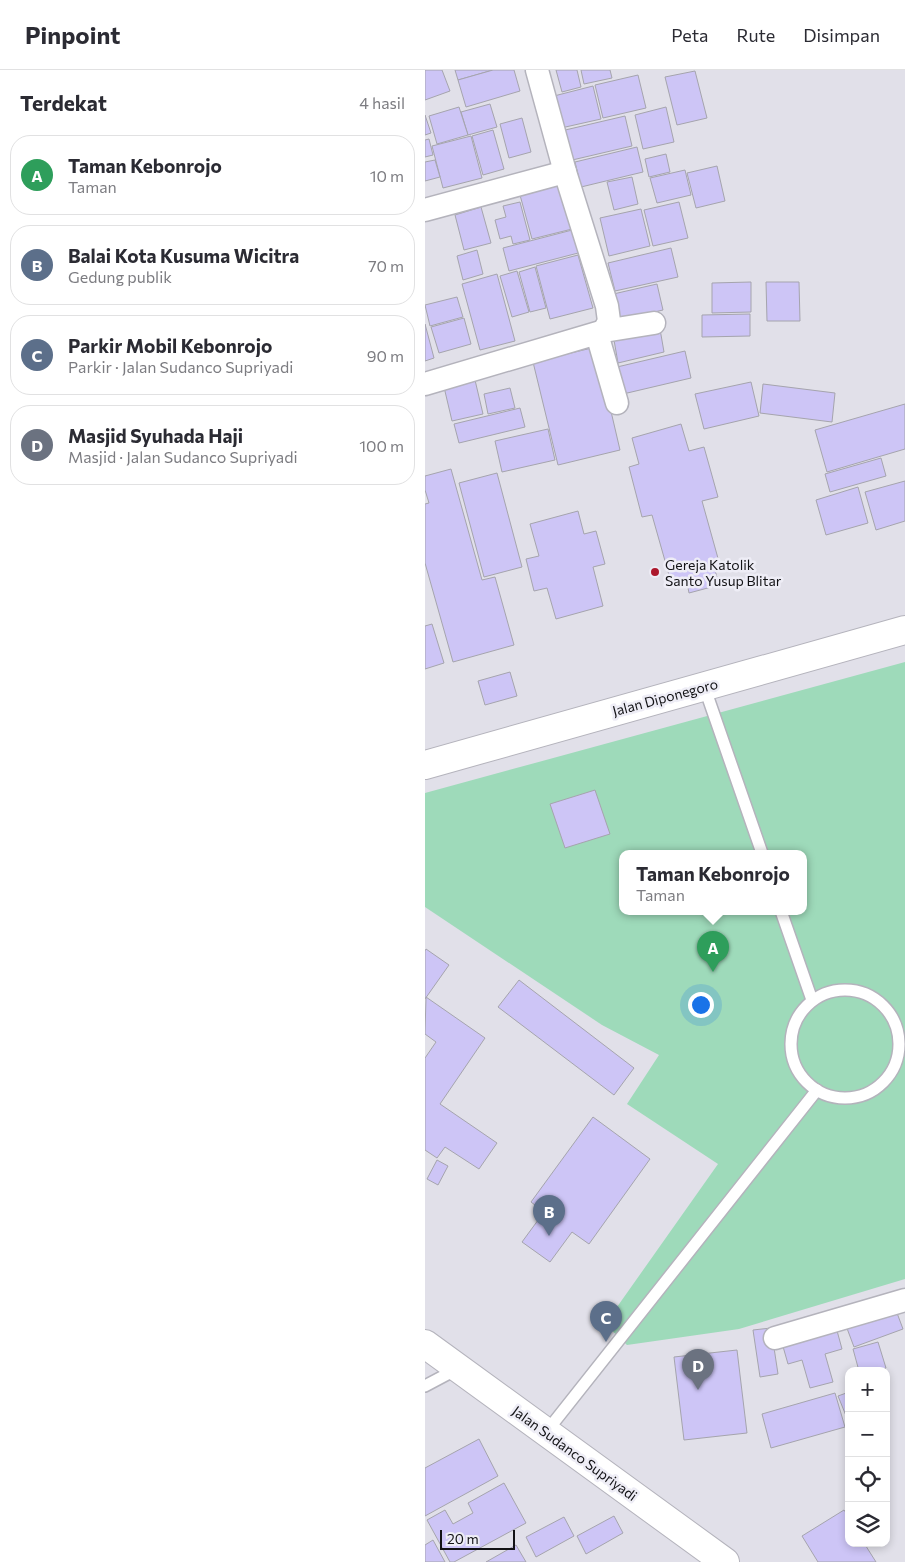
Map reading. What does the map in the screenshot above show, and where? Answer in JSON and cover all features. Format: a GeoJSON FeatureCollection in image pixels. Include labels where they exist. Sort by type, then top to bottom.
{"type":"FeatureCollection","features":[{"type":"Feature","properties":{"kind":"main road","name":"Jalan Diponegoro"},"geometry":{"type":"LineString","coordinates":[[425,765],[905,630]]}},
{"type":"Feature","properties":{"kind":"main road","name":"Jalan Sudanco Supriyadi"},"geometry":{"type":"LineString","coordinates":[[425,1344],[722,1560]]}},
{"type":"Feature","properties":{"kind":"street"},"geometry":{"type":"LineString","coordinates":[[537,70],[565,172],[607,306],[609,321],[601,332],[617,403]]}},
{"type":"Feature","properties":{"kind":"street"},"geometry":{"type":"LineString","coordinates":[[425,210],[565,172]]}},
{"type":"Feature","properties":{"kind":"street"},"geometry":{"type":"LineString","coordinates":[[425,384],[601,332],[653,323]]}},
{"type":"Feature","properties":{"kind":"street"},"geometry":{"type":"LineString","coordinates":[[775,1338],[905,1300]]}},
{"type":"Feature","properties":{"kind":"lane"},"geometry":{"type":"LineString","coordinates":[[704,686],[761,850]]}},
{"type":"Feature","properties":{"kind":"lane"},"geometry":{"type":"LineString","coordinates":[[782,915],[812,1000]]}},
{"type":"Feature","properties":{"kind":"lane"},"geometry":{"type":"LineString","coordinates":[[847,989],[873,997],[889,1012],[902,1033],[897,1061],[888,1078],[879,1087],[862,1096],[835,1097],[817,1090],[802,1077],[794,1062],[791,1037],[797,1019],[812,1000],[829,992],[847,989]]}},
{"type":"Feature","properties":{"kind":"lane"},"geometry":{"type":"LineString","coordinates":[[547,1431],[817,1090]]}},
{"type":"Feature","properties":{"kind":"lane"},"geometry":{"type":"LineString","coordinates":[[425,1386],[457,1369]]}},
{"type":"Feature","properties":{"kind":"green space"},"geometry":{"type":"Polygon","coordinates":[[[905,662],[905,1279],[739,1329],[627,1345],[605,1324],[718,1164],[627,1104],[659,1055],[602,1025],[425,907],[425,793],[905,662]]]}},
{"type":"Feature","properties":{"kind":"building"},"geometry":{"type":"Polygon","coordinates":[[[425,70],[442,70],[450,91],[425,100],[425,70]]]}},
{"type":"Feature","properties":{"kind":"building"},"geometry":{"type":"Polygon","coordinates":[[[455,70],[493,70],[458,80],[455,70]]]}},
{"type":"Feature","properties":{"kind":"building"},"geometry":{"type":"Polygon","coordinates":[[[493,70],[514,70],[520,91],[466,107],[458,80],[493,70]]]}},
{"type":"Feature","properties":{"kind":"building"},"geometry":{"type":"Polygon","coordinates":[[[556,70],[577,70],[581,87],[562,92],[556,70]]]}},
{"type":"Feature","properties":{"kind":"building"},"geometry":{"type":"Polygon","coordinates":[[[581,70],[610,70],[612,78],[584,84],[581,70]]]}},
{"type":"Feature","properties":{"kind":"building"},"geometry":{"type":"Polygon","coordinates":[[[695,71],[707,118],[677,125],[665,77],[695,71]]]}},
{"type":"Feature","properties":{"kind":"building"},"geometry":{"type":"Polygon","coordinates":[[[638,75],[646,108],[603,118],[595,85],[638,75]]]}},
{"type":"Feature","properties":{"kind":"building"},"geometry":{"type":"Polygon","coordinates":[[[593,86],[601,119],[561,128],[554,96],[593,86]]]}},
{"type":"Feature","properties":{"kind":"building"},"geometry":{"type":"Polygon","coordinates":[[[490,104],[497,127],[468,135],[461,112],[490,104]]]}},
{"type":"Feature","properties":{"kind":"building"},"geometry":{"type":"Polygon","coordinates":[[[459,107],[468,135],[437,144],[429,116],[459,107]]]}},
{"type":"Feature","properties":{"kind":"building"},"geometry":{"type":"Polygon","coordinates":[[[666,107],[674,142],[643,149],[635,115],[666,107]]]}},
{"type":"Feature","properties":{"kind":"building"},"geometry":{"type":"Polygon","coordinates":[[[425,115],[431,133],[425,135],[425,115]]]}},
{"type":"Feature","properties":{"kind":"building"},"geometry":{"type":"Polygon","coordinates":[[[625,116],[632,146],[568,161],[561,131],[625,116]]]}},
{"type":"Feature","properties":{"kind":"building"},"geometry":{"type":"Polygon","coordinates":[[[522,118],[531,152],[509,158],[500,124],[522,118]]]}},
{"type":"Feature","properties":{"kind":"building"},"geometry":{"type":"Polygon","coordinates":[[[493,130],[504,169],[483,175],[472,136],[493,130]]]}},
{"type":"Feature","properties":{"kind":"building"},"geometry":{"type":"Polygon","coordinates":[[[471,136],[482,178],[443,188],[432,146],[471,136]]]}},
{"type":"Feature","properties":{"kind":"building"},"geometry":{"type":"Polygon","coordinates":[[[429,139],[433,155],[425,157],[425,140],[429,139]]]}},
{"type":"Feature","properties":{"kind":"building"},"geometry":{"type":"Polygon","coordinates":[[[637,147],[643,172],[581,187],[575,162],[637,147]]]}},
{"type":"Feature","properties":{"kind":"building"},"geometry":{"type":"Polygon","coordinates":[[[666,154],[670,172],[649,177],[645,159],[666,154]]]}},
{"type":"Feature","properties":{"kind":"building"},"geometry":{"type":"Polygon","coordinates":[[[435,160],[440,177],[425,181],[425,162],[435,160]]]}},
{"type":"Feature","properties":{"kind":"building"},"geometry":{"type":"Polygon","coordinates":[[[717,166],[725,201],[696,208],[687,173],[717,166]]]}},
{"type":"Feature","properties":{"kind":"building"},"geometry":{"type":"Polygon","coordinates":[[[685,170],[691,195],[657,203],[650,178],[685,170]]]}},
{"type":"Feature","properties":{"kind":"building"},"geometry":{"type":"Polygon","coordinates":[[[632,177],[638,204],[614,210],[607,182],[632,177]]]}},
{"type":"Feature","properties":{"kind":"building"},"geometry":{"type":"Polygon","coordinates":[[[560,184],[572,229],[532,239],[520,195],[560,184]]]}},
{"type":"Feature","properties":{"kind":"building"},"geometry":{"type":"Polygon","coordinates":[[[520,202],[530,240],[513,244],[511,236],[500,239],[495,220],[506,217],[503,206],[520,202]]]}},
{"type":"Feature","properties":{"kind":"building"},"geometry":{"type":"Polygon","coordinates":[[[679,202],[688,238],[653,246],[644,210],[679,202]]]}},
{"type":"Feature","properties":{"kind":"building"},"geometry":{"type":"Polygon","coordinates":[[[481,207],[491,243],[464,250],[455,215],[481,207]]]}},
{"type":"Feature","properties":{"kind":"building"},"geometry":{"type":"Polygon","coordinates":[[[641,209],[650,246],[609,256],[600,218],[641,209]]]}},
{"type":"Feature","properties":{"kind":"building"},"geometry":{"type":"Polygon","coordinates":[[[576,229],[582,252],[509,271],[503,248],[576,229]]]}},
{"type":"Feature","properties":{"kind":"building"},"geometry":{"type":"Polygon","coordinates":[[[671,248],[678,277],[615,291],[608,263],[671,248]]]}},
{"type":"Feature","properties":{"kind":"building"},"geometry":{"type":"Polygon","coordinates":[[[477,250],[483,274],[463,280],[457,256],[477,250]]]}},
{"type":"Feature","properties":{"kind":"building"},"geometry":{"type":"Polygon","coordinates":[[[578,255],[593,308],[550,319],[536,266],[578,255]]]}},
{"type":"Feature","properties":{"kind":"building"},"geometry":{"type":"Polygon","coordinates":[[[535,267],[546,308],[530,312],[519,272],[535,267]]]}},
{"type":"Feature","properties":{"kind":"building"},"geometry":{"type":"Polygon","coordinates":[[[517,271],[529,312],[512,317],[500,276],[517,271]]]}},
{"type":"Feature","properties":{"kind":"building"},"geometry":{"type":"Polygon","coordinates":[[[497,274],[515,341],[480,350],[462,284],[497,274]]]}},
{"type":"Feature","properties":{"kind":"building"},"geometry":{"type":"Polygon","coordinates":[[[751,282],[751,312],[712,313],[712,283],[751,282]]]}},
{"type":"Feature","properties":{"kind":"building"},"geometry":{"type":"Polygon","coordinates":[[[766,282],[799,282],[800,321],[767,321],[766,282]]]}},
{"type":"Feature","properties":{"kind":"building"},"geometry":{"type":"Polygon","coordinates":[[[657,284],[663,310],[616,321],[609,295],[657,284]]]}},
{"type":"Feature","properties":{"kind":"building"},"geometry":{"type":"Polygon","coordinates":[[[457,297],[463,317],[430,326],[425,305],[457,297]]]}},
{"type":"Feature","properties":{"kind":"building"},"geometry":{"type":"Polygon","coordinates":[[[750,314],[750,336],[702,337],[702,315],[750,314]]]}},
{"type":"Feature","properties":{"kind":"building"},"geometry":{"type":"Polygon","coordinates":[[[464,318],[471,344],[439,353],[431,327],[464,318]]]}},
{"type":"Feature","properties":{"kind":"building"},"geometry":{"type":"Polygon","coordinates":[[[425,324],[434,358],[425,361],[425,324]]]}},
{"type":"Feature","properties":{"kind":"building"},"geometry":{"type":"Polygon","coordinates":[[[660,329],[664,352],[618,363],[614,340],[660,329]]]}},
{"type":"Feature","properties":{"kind":"building"},"geometry":{"type":"Polygon","coordinates":[[[596,347],[620,450],[558,465],[533,362],[596,347]]]}},
{"type":"Feature","properties":{"kind":"building"},"geometry":{"type":"Polygon","coordinates":[[[685,351],[691,378],[623,394],[617,367],[685,351]]]}},
{"type":"Feature","properties":{"kind":"building"},"geometry":{"type":"Polygon","coordinates":[[[475,380],[483,414],[452,421],[444,387],[475,380]]]}},
{"type":"Feature","properties":{"kind":"building"},"geometry":{"type":"Polygon","coordinates":[[[751,382],[759,416],[704,429],[695,394],[751,382]]]}},
{"type":"Feature","properties":{"kind":"building"},"geometry":{"type":"Polygon","coordinates":[[[763,384],[835,393],[832,422],[760,413],[763,384]]]}},
{"type":"Feature","properties":{"kind":"building"},"geometry":{"type":"Polygon","coordinates":[[[510,388],[515,408],[488,414],[484,394],[510,388]]]}},
{"type":"Feature","properties":{"kind":"building"},"geometry":{"type":"Polygon","coordinates":[[[905,404],[905,449],[827,472],[815,430],[905,404]]]}},
{"type":"Feature","properties":{"kind":"building"},"geometry":{"type":"Polygon","coordinates":[[[520,408],[525,427],[459,443],[454,424],[520,408]]]}},
{"type":"Feature","properties":{"kind":"building"},"geometry":{"type":"Polygon","coordinates":[[[681,424],[689,451],[704,447],[718,497],[702,501],[721,569],[715,570],[719,585],[689,593],[686,578],[671,582],[652,515],[642,517],[629,467],[639,464],[632,438],[681,424]]]}},
{"type":"Feature","properties":{"kind":"building"},"geometry":{"type":"Polygon","coordinates":[[[548,429],[555,460],[502,472],[495,441],[548,429]]]}},
{"type":"Feature","properties":{"kind":"building"},"geometry":{"type":"Polygon","coordinates":[[[881,458],[886,476],[830,492],[825,474],[881,458]]]}},
{"type":"Feature","properties":{"kind":"building"},"geometry":{"type":"Polygon","coordinates":[[[451,469],[482,580],[495,577],[514,645],[453,662],[425,563],[425,504],[429,503],[425,490],[425,476],[451,469]]]}},
{"type":"Feature","properties":{"kind":"building"},"geometry":{"type":"Polygon","coordinates":[[[497,473],[522,567],[484,577],[459,483],[497,473]]]}},
{"type":"Feature","properties":{"kind":"building"},"geometry":{"type":"Polygon","coordinates":[[[905,481],[905,521],[876,530],[865,492],[905,481]]]}},
{"type":"Feature","properties":{"kind":"building"},"geometry":{"type":"Polygon","coordinates":[[[858,487],[868,523],[826,535],[816,500],[858,487]]]}},
{"type":"Feature","properties":{"kind":"building"},"geometry":{"type":"Polygon","coordinates":[[[578,511],[584,534],[596,531],[605,564],[593,567],[603,606],[556,619],[547,588],[534,591],[526,559],[539,556],[530,524],[578,511]]]}},
{"type":"Feature","properties":{"kind":"building"},"geometry":{"type":"Polygon","coordinates":[[[432,624],[444,663],[425,669],[425,626],[432,624]]]}},
{"type":"Feature","properties":{"kind":"building"},"geometry":{"type":"Polygon","coordinates":[[[510,672],[517,696],[485,705],[478,681],[510,672]]]}},
{"type":"Feature","properties":{"kind":"building"},"geometry":{"type":"Polygon","coordinates":[[[595,790],[610,834],[565,848],[550,804],[595,790]]]}},
{"type":"Feature","properties":{"kind":"building"},"geometry":{"type":"Polygon","coordinates":[[[426,949],[449,965],[425,999],[425,951],[426,949]]]}},
{"type":"Feature","properties":{"kind":"building"},"geometry":{"type":"Polygon","coordinates":[[[519,980],[634,1068],[614,1095],[498,1007],[519,980]]]}},
{"type":"Feature","properties":{"kind":"building"},"geometry":{"type":"Polygon","coordinates":[[[426,997],[485,1038],[440,1104],[497,1143],[479,1169],[445,1147],[437,1158],[425,1150],[425,1058],[436,1042],[425,1034],[426,997]]]}},
{"type":"Feature","properties":{"kind":"building"},"geometry":{"type":"Polygon","coordinates":[[[593,1117],[650,1159],[589,1244],[572,1232],[550,1262],[522,1242],[544,1212],[531,1202],[593,1117]]]}},
{"type":"Feature","properties":{"kind":"building"},"geometry":{"type":"Polygon","coordinates":[[[437,1160],[448,1166],[438,1185],[427,1179],[437,1160]]]}},
{"type":"Feature","properties":{"kind":"building"},"geometry":{"type":"Polygon","coordinates":[[[894,1305],[903,1329],[854,1347],[845,1323],[894,1305]]]}},
{"type":"Feature","properties":{"kind":"building"},"geometry":{"type":"Polygon","coordinates":[[[836,1327],[842,1349],[825,1354],[833,1382],[810,1388],[802,1360],[788,1364],[782,1343],[836,1327]]]}},
{"type":"Feature","properties":{"kind":"building"},"geometry":{"type":"Polygon","coordinates":[[[771,1328],[778,1374],[760,1377],[753,1330],[771,1328]]]}},
{"type":"Feature","properties":{"kind":"building"},"geometry":{"type":"Polygon","coordinates":[[[878,1342],[886,1367],[858,1367],[853,1349],[878,1342]]]}},
{"type":"Feature","properties":{"kind":"building"},"geometry":{"type":"Polygon","coordinates":[[[737,1350],[747,1433],[684,1440],[674,1357],[737,1350]]]}},
{"type":"Feature","properties":{"kind":"building"},"geometry":{"type":"Polygon","coordinates":[[[835,1393],[845,1427],[771,1448],[762,1414],[835,1393]]]}},
{"type":"Feature","properties":{"kind":"building"},"geometry":{"type":"Polygon","coordinates":[[[845,1393],[845,1413],[838,1396],[845,1393]]]}},
{"type":"Feature","properties":{"kind":"building"},"geometry":{"type":"Polygon","coordinates":[[[479,1439],[498,1476],[425,1516],[425,1468],[479,1439]]]}},
{"type":"Feature","properties":{"kind":"building"},"geometry":{"type":"Polygon","coordinates":[[[504,1483],[526,1523],[454,1562],[450,1562],[427,1520],[445,1510],[453,1524],[473,1513],[468,1503],[504,1483]]]}},
{"type":"Feature","properties":{"kind":"building"},"geometry":{"type":"Polygon","coordinates":[[[844,1510],[845,1547],[867,1547],[876,1562],[818,1562],[802,1536],[844,1510]]]}},
{"type":"Feature","properties":{"kind":"building"},"geometry":{"type":"Polygon","coordinates":[[[614,1516],[623,1533],[586,1554],[577,1536],[614,1516]]]}},
{"type":"Feature","properties":{"kind":"building"},"geometry":{"type":"Polygon","coordinates":[[[564,1517],[574,1536],[536,1557],[526,1537],[564,1517]]]}},
{"type":"Feature","properties":{"kind":"building"},"geometry":{"type":"Polygon","coordinates":[[[433,1540],[445,1562],[425,1562],[425,1545],[433,1540]]]}},
{"type":"Feature","properties":{"kind":"building"},"geometry":{"type":"Polygon","coordinates":[[[516,1545],[526,1562],[486,1562],[516,1545]]]}},
{"type":"Feature","properties":{"kind":"place","name":"Gereja Katolik Santo Yusup Blitar"},"geometry":{"type":"Point","coordinates":[655,572]}},
{"type":"Feature","properties":{"kind":"place","name":"Taman Kebonrojo"},"geometry":{"type":"Point","coordinates":[713,972]}},
{"type":"Feature","properties":{"kind":"place","name":"Balai Kota Kusuma Wicitra"},"geometry":{"type":"Point","coordinates":[549,1236]}},
{"type":"Feature","properties":{"kind":"place","name":"Parkir Mobil Kebonrojo"},"geometry":{"type":"Point","coordinates":[606,1342]}},
{"type":"Feature","properties":{"kind":"place","name":"Masjid Syuhada Haji"},"geometry":{"type":"Point","coordinates":[698,1390]}}]}
